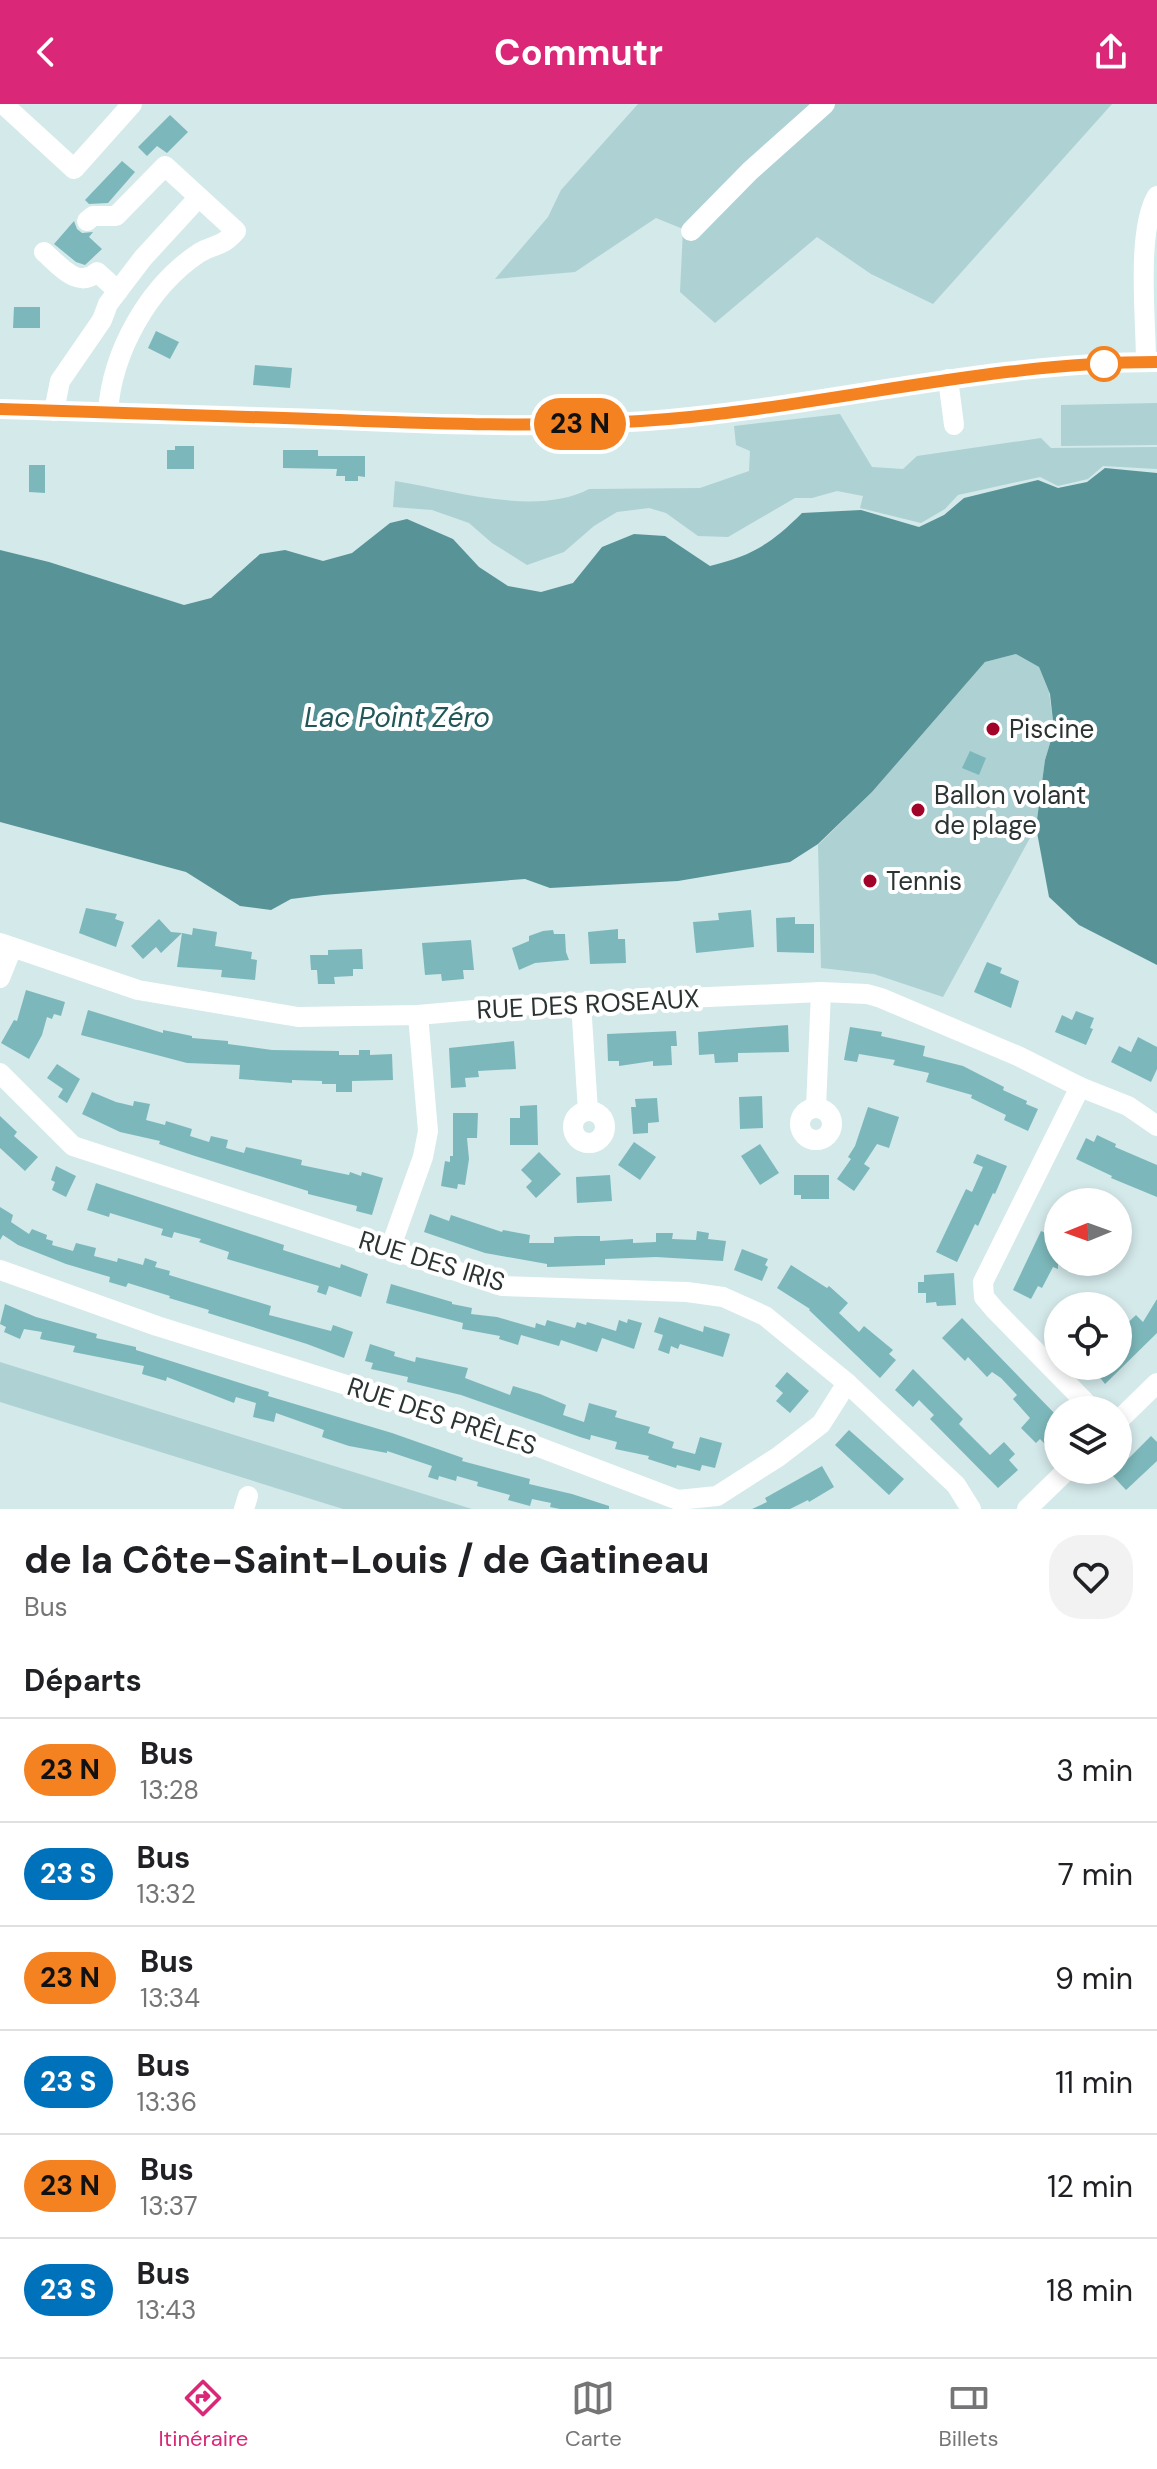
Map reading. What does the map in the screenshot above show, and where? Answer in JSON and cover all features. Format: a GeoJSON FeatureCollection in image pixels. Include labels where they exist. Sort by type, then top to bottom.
{"type":"FeatureCollection","features":[{"type":"Feature","properties":{"kind":"street"},"geometry":{"type":"LineString","coordinates":[[3,104],[74,169],[132,104]]}},
{"type":"Feature","properties":{"kind":"street"},"geometry":{"type":"LineString","coordinates":[[691,231],[750,171],[825,104]]}},
{"type":"Feature","properties":{"kind":"street"},"geometry":{"type":"LineString","coordinates":[[87,221],[93,216],[116,216],[165,166],[236,231],[223,245],[199,253],[186,264],[140,315],[111,385],[108,412]]}},
{"type":"Feature","properties":{"kind":"street"},"geometry":{"type":"LineString","coordinates":[[0,409],[430,423],[610,423],[718,415],[948,379],[1044,368],[1152,362],[1146,242],[1149,215],[1157,196]]}},
{"type":"Feature","properties":{"kind":"street"},"geometry":{"type":"LineString","coordinates":[[54,411],[60,381],[118,291],[143,258],[199,197]]}},
{"type":"Feature","properties":{"kind":"street"},"geometry":{"type":"LineString","coordinates":[[44,252],[78,279],[89,279],[93,268],[118,291]]}},
{"type":"Feature","properties":{"kind":"street"},"geometry":{"type":"LineString","coordinates":[[948,379],[954,425]]}},
{"type":"Feature","properties":{"kind":"street"},"geometry":{"type":"LineString","coordinates":[[0,978],[6,945]]}},
{"type":"Feature","properties":{"kind":"street","name":"RUE DES ROSEAUX"},"geometry":{"type":"LineString","coordinates":[[6,945],[138,990],[298,1017],[418,1015],[581,1003],[821,992],[867,994],[1018,1056],[1080,1087],[1128,1106],[1157,1126]]}},
{"type":"Feature","properties":{"kind":"street"},"geometry":{"type":"LineString","coordinates":[[816,1107],[821,992]]}},
{"type":"Feature","properties":{"kind":"street"},"geometry":{"type":"LineString","coordinates":[[581,1003],[588,1111]]}},
{"type":"Feature","properties":{"kind":"street"},"geometry":{"type":"LineString","coordinates":[[390,1249],[423,1157],[428,1131],[418,1015]]}},
{"type":"Feature","properties":{"kind":"street","name":"RUE DES IRIS"},"geometry":{"type":"LineString","coordinates":[[0,1073],[73,1146],[502,1286],[687,1292],[723,1297],[765,1316],[847,1383],[956,1485],[971,1509]]}},
{"type":"Feature","properties":{"kind":"street"},"geometry":{"type":"LineString","coordinates":[[1079,1396],[984,1297],[983,1282],[1080,1087]]}},
{"type":"Feature","properties":{"kind":"street","name":"RUE DES PRÊLES"},"geometry":{"type":"LineString","coordinates":[[0,1270],[157,1326],[510,1436],[678,1500],[717,1496],[778,1457],[821,1424],[847,1383]]}},
{"type":"Feature","properties":{"kind":"street"},"geometry":{"type":"LineString","coordinates":[[1132,1407],[1157,1383]]}},
{"type":"Feature","properties":{"kind":"street"},"geometry":{"type":"LineString","coordinates":[[1027,1509],[1053,1484]]}},
{"type":"Feature","properties":{"kind":"shaded area"},"geometry":{"type":"Polygon","coordinates":[[[638,104],[1112,104],[933,304],[871,274],[817,237],[715,323],[680,292],[683,229],[656,218],[575,272],[495,279],[548,217],[561,190],[638,104]]]}},
{"type":"Feature","properties":{"kind":"shaded area"},"geometry":{"type":"Polygon","coordinates":[[[1157,403],[1157,445],[1061,446],[1061,405],[1157,403]]]}},
{"type":"Feature","properties":{"kind":"shaded area"},"geometry":{"type":"Polygon","coordinates":[[[840,414],[872,467],[903,469],[917,456],[1041,438],[1051,448],[1157,447],[1157,469],[1103,466],[1088,479],[1058,486],[1040,477],[958,495],[945,509],[921,523],[860,508],[863,496],[837,491],[812,498],[795,498],[728,537],[698,536],[666,513],[649,508],[617,512],[594,526],[564,552],[527,565],[492,543],[469,523],[432,510],[393,507],[395,481],[519,501],[568,497],[589,489],[700,488],[749,471],[750,451],[736,445],[734,426],[840,414]]]}},
{"type":"Feature","properties":{"kind":"shaded area"},"geometry":{"type":"Polygon","coordinates":[[[1016,654],[1039,667],[1049,692],[1054,730],[1045,760],[1036,827],[943,997],[874,974],[821,968],[818,845],[872,792],[985,662],[1016,654]]]}},
{"type":"Feature","properties":{"kind":"shaded area"},"geometry":{"type":"Polygon","coordinates":[[[0,1362],[472,1509],[343,1509],[0,1402],[0,1362]]]}},
{"type":"Feature","properties":{"kind":"water","name":"Lac Point Zéro"},"geometry":{"type":"Polygon","coordinates":[[[1105,468],[1157,473],[1157,965],[1079,925],[1049,897],[1036,827],[1045,760],[1054,730],[1050,694],[1039,667],[1016,654],[985,662],[872,792],[818,844],[790,862],[678,881],[550,888],[525,879],[323,895],[291,899],[271,910],[240,906],[186,872],[0,822],[0,550],[49,562],[184,605],[211,598],[260,554],[285,550],[323,561],[352,553],[390,523],[407,519],[453,539],[479,567],[508,586],[541,592],[573,583],[602,547],[634,534],[665,536],[710,566],[760,547],[802,513],[861,510],[919,527],[944,515],[964,498],[1038,480],[1058,488],[1087,482],[1105,468]]]}},
{"type":"Feature","properties":{"kind":"building"},"geometry":{"type":"Polygon","coordinates":[[[170,115],[188,132],[167,153],[157,146],[147,156],[138,147],[170,115]]]}},
{"type":"Feature","properties":{"kind":"building"},"geometry":{"type":"Polygon","coordinates":[[[122,161],[135,172],[108,203],[89,204],[85,200],[122,161]]]}},
{"type":"Feature","properties":{"kind":"building"},"geometry":{"type":"Polygon","coordinates":[[[74,221],[82,233],[93,232],[89,237],[102,249],[85,265],[76,262],[54,244],[74,221]]]}},
{"type":"Feature","properties":{"kind":"building"},"geometry":{"type":"Polygon","coordinates":[[[14,307],[40,307],[40,328],[13,328],[14,307]]]}},
{"type":"Feature","properties":{"kind":"building"},"geometry":{"type":"Polygon","coordinates":[[[156,331],[179,342],[170,359],[148,348],[156,331]]]}},
{"type":"Feature","properties":{"kind":"building"},"geometry":{"type":"Polygon","coordinates":[[[255,365],[292,368],[290,388],[253,385],[255,365]]]}},
{"type":"Feature","properties":{"kind":"building"},"geometry":{"type":"Polygon","coordinates":[[[175,446],[194,446],[194,469],[167,469],[167,450],[175,450],[175,446]]]}},
{"type":"Feature","properties":{"kind":"building"},"geometry":{"type":"Polygon","coordinates":[[[283,450],[318,450],[318,456],[365,456],[365,477],[358,476],[358,481],[345,481],[345,476],[336,476],[337,469],[283,468],[283,450]]]}},
{"type":"Feature","properties":{"kind":"building"},"geometry":{"type":"Polygon","coordinates":[[[29,465],[45,465],[45,493],[29,492],[29,465]]]}},
{"type":"Feature","properties":{"kind":"building"},"geometry":{"type":"Polygon","coordinates":[[[970,751],[986,758],[979,775],[962,768],[970,751]]]}},
{"type":"Feature","properties":{"kind":"building"},"geometry":{"type":"Polygon","coordinates":[[[86,908],[117,914],[115,919],[124,922],[116,947],[79,933],[86,908]]]}},
{"type":"Feature","properties":{"kind":"building"},"geometry":{"type":"Polygon","coordinates":[[[751,910],[754,947],[696,953],[693,922],[719,920],[718,913],[751,910]]]}},
{"type":"Feature","properties":{"kind":"building"},"geometry":{"type":"Polygon","coordinates":[[[795,917],[795,924],[814,924],[814,953],[777,952],[776,918],[795,917]]]}},
{"type":"Feature","properties":{"kind":"building"},"geometry":{"type":"Polygon","coordinates":[[[159,919],[171,932],[182,933],[161,953],[156,947],[143,959],[131,946],[159,919]]]}},
{"type":"Feature","properties":{"kind":"building"},"geometry":{"type":"Polygon","coordinates":[[[193,928],[217,932],[215,946],[252,952],[251,959],[257,960],[255,980],[221,977],[222,970],[177,967],[182,933],[192,935],[193,928]]]}},
{"type":"Feature","properties":{"kind":"building"},"geometry":{"type":"Polygon","coordinates":[[[618,929],[618,939],[625,939],[626,963],[590,964],[588,932],[618,929]]]}},
{"type":"Feature","properties":{"kind":"building"},"geometry":{"type":"Polygon","coordinates":[[[553,930],[554,934],[565,934],[569,960],[535,963],[519,970],[512,948],[529,941],[529,936],[553,930]]]}},
{"type":"Feature","properties":{"kind":"building"},"geometry":{"type":"Polygon","coordinates":[[[471,940],[474,970],[463,970],[464,979],[442,981],[441,974],[425,975],[422,943],[471,940]]]}},
{"type":"Feature","properties":{"kind":"building"},"geometry":{"type":"Polygon","coordinates":[[[362,949],[363,969],[353,969],[353,976],[334,977],[335,984],[318,984],[317,970],[311,970],[310,955],[328,955],[328,950],[362,949]]]}},
{"type":"Feature","properties":{"kind":"building"},"geometry":{"type":"Polygon","coordinates":[[[987,962],[1002,968],[1000,973],[1019,981],[1011,1008],[974,992],[987,962]]]}},
{"type":"Feature","properties":{"kind":"building"},"geometry":{"type":"Polygon","coordinates":[[[26,990],[65,1002],[61,1016],[54,1014],[52,1019],[47,1017],[42,1035],[29,1059],[1,1043],[14,1020],[17,1021],[26,990]]]}},
{"type":"Feature","properties":{"kind":"building"},"geometry":{"type":"Polygon","coordinates":[[[88,1010],[163,1033],[163,1030],[192,1038],[228,1041],[228,1044],[272,1050],[339,1051],[339,1055],[359,1055],[359,1050],[370,1050],[370,1055],[392,1054],[393,1080],[352,1081],[352,1092],[336,1092],[336,1084],[322,1084],[322,1081],[292,1080],[292,1083],[239,1079],[240,1065],[187,1063],[81,1035],[88,1010]]]}},
{"type":"Feature","properties":{"kind":"building"},"geometry":{"type":"Polygon","coordinates":[[[1076,1011],[1094,1018],[1086,1045],[1055,1032],[1062,1015],[1072,1020],[1076,1011]]]}},
{"type":"Feature","properties":{"kind":"building"},"geometry":{"type":"Polygon","coordinates":[[[788,1025],[789,1052],[738,1053],[738,1062],[715,1063],[714,1054],[699,1055],[698,1032],[788,1025]]]}},
{"type":"Feature","properties":{"kind":"building"},"geometry":{"type":"Polygon","coordinates":[[[850,1027],[882,1032],[881,1036],[925,1046],[923,1056],[963,1066],[1004,1087],[1003,1090],[1038,1109],[1028,1131],[1004,1120],[1006,1115],[971,1098],[972,1095],[926,1082],[929,1073],[893,1065],[895,1060],[859,1054],[857,1062],[844,1060],[850,1027]]]}},
{"type":"Feature","properties":{"kind":"building"},"geometry":{"type":"Polygon","coordinates":[[[676,1031],[677,1046],[671,1046],[672,1065],[653,1066],[653,1061],[619,1066],[619,1061],[608,1061],[607,1034],[676,1031]]]}},
{"type":"Feature","properties":{"kind":"building"},"geometry":{"type":"Polygon","coordinates":[[[1138,1037],[1157,1047],[1157,1069],[1151,1082],[1111,1062],[1119,1046],[1131,1052],[1138,1037]]]}},
{"type":"Feature","properties":{"kind":"building"},"geometry":{"type":"Polygon","coordinates":[[[514,1041],[516,1069],[478,1071],[479,1077],[465,1078],[466,1087],[451,1088],[449,1048],[514,1041]]]}},
{"type":"Feature","properties":{"kind":"building"},"geometry":{"type":"Polygon","coordinates":[[[57,1064],[80,1079],[67,1103],[58,1097],[63,1089],[47,1078],[57,1064]]]}},
{"type":"Feature","properties":{"kind":"building"},"geometry":{"type":"Polygon","coordinates":[[[92,1092],[133,1106],[134,1101],[150,1104],[146,1120],[165,1125],[166,1121],[192,1129],[190,1136],[209,1142],[211,1136],[228,1140],[226,1148],[244,1153],[246,1147],[302,1160],[301,1165],[349,1175],[350,1172],[361,1176],[362,1172],[383,1178],[372,1215],[356,1211],[357,1206],[308,1194],[308,1191],[159,1144],[160,1141],[120,1132],[82,1114],[92,1092]]]}},
{"type":"Feature","properties":{"kind":"building"},"geometry":{"type":"Polygon","coordinates":[[[762,1096],[763,1128],[740,1129],[739,1097],[762,1096]]]}},
{"type":"Feature","properties":{"kind":"building"},"geometry":{"type":"Polygon","coordinates":[[[657,1098],[659,1122],[648,1123],[648,1133],[633,1134],[631,1107],[636,1107],[635,1099],[657,1098]]]}},
{"type":"Feature","properties":{"kind":"building"},"geometry":{"type":"Polygon","coordinates":[[[537,1105],[538,1145],[510,1145],[510,1118],[520,1118],[520,1106],[537,1105]]]}},
{"type":"Feature","properties":{"kind":"building"},"geometry":{"type":"Polygon","coordinates":[[[868,1107],[899,1117],[889,1148],[877,1144],[864,1164],[870,1168],[854,1191],[837,1179],[851,1159],[848,1157],[855,1146],[868,1107]]]}},
{"type":"Feature","properties":{"kind":"building"},"geometry":{"type":"Polygon","coordinates":[[[453,1113],[478,1113],[477,1138],[467,1138],[469,1159],[465,1185],[458,1184],[457,1189],[441,1186],[445,1161],[450,1162],[450,1156],[453,1156],[453,1113]]]}},
{"type":"Feature","properties":{"kind":"building"},"geometry":{"type":"Polygon","coordinates":[[[0,1116],[17,1132],[14,1136],[38,1157],[25,1171],[0,1148],[0,1116]]]}},
{"type":"Feature","properties":{"kind":"building"},"geometry":{"type":"Polygon","coordinates":[[[1097,1135],[1116,1144],[1115,1147],[1157,1165],[1157,1197],[1076,1159],[1086,1138],[1094,1142],[1097,1135]]]}},
{"type":"Feature","properties":{"kind":"building"},"geometry":{"type":"Polygon","coordinates":[[[634,1142],[656,1157],[640,1180],[618,1165],[634,1142]]]}},
{"type":"Feature","properties":{"kind":"building"},"geometry":{"type":"Polygon","coordinates":[[[760,1144],[779,1173],[760,1185],[741,1156],[760,1144]]]}},
{"type":"Feature","properties":{"kind":"building"},"geometry":{"type":"Polygon","coordinates":[[[539,1152],[561,1174],[536,1198],[526,1187],[532,1181],[521,1170],[539,1152]]]}},
{"type":"Feature","properties":{"kind":"building"},"geometry":{"type":"Polygon","coordinates":[[[977,1154],[1007,1166],[957,1262],[936,1252],[966,1189],[972,1192],[983,1167],[973,1163],[977,1154]]]}},
{"type":"Feature","properties":{"kind":"building"},"geometry":{"type":"Polygon","coordinates":[[[56,1166],[76,1176],[66,1197],[52,1190],[55,1182],[51,1180],[56,1166]]]}},
{"type":"Feature","properties":{"kind":"building"},"geometry":{"type":"Polygon","coordinates":[[[610,1175],[612,1201],[577,1203],[576,1177],[610,1175]]]}},
{"type":"Feature","properties":{"kind":"building"},"geometry":{"type":"Polygon","coordinates":[[[794,1175],[829,1175],[829,1199],[801,1199],[801,1195],[794,1195],[794,1175]]]}},
{"type":"Feature","properties":{"kind":"building"},"geometry":{"type":"Polygon","coordinates":[[[96,1183],[284,1245],[283,1250],[368,1274],[361,1297],[329,1286],[326,1295],[317,1292],[319,1286],[227,1259],[229,1252],[199,1242],[201,1239],[174,1232],[172,1238],[161,1235],[163,1229],[110,1213],[109,1217],[87,1210],[96,1183]]]}},
{"type":"Feature","properties":{"kind":"building"},"geometry":{"type":"Polygon","coordinates":[[[0,1207],[13,1215],[11,1222],[29,1234],[32,1229],[47,1235],[46,1239],[53,1241],[52,1245],[73,1251],[76,1243],[96,1248],[94,1256],[117,1262],[118,1258],[143,1265],[145,1258],[157,1262],[155,1267],[170,1271],[169,1275],[271,1306],[269,1315],[331,1331],[333,1325],[353,1332],[344,1358],[208,1313],[209,1310],[170,1296],[128,1283],[126,1287],[109,1282],[110,1277],[66,1264],[18,1245],[3,1235],[0,1240],[0,1207]]]}},
{"type":"Feature","properties":{"kind":"building"},"geometry":{"type":"Polygon","coordinates":[[[430,1214],[449,1221],[451,1215],[502,1232],[530,1235],[529,1243],[554,1243],[554,1237],[577,1236],[600,1236],[600,1241],[633,1239],[633,1243],[656,1242],[656,1233],[673,1233],[672,1239],[696,1240],[697,1231],[709,1233],[708,1239],[726,1241],[723,1261],[656,1257],[605,1259],[605,1265],[547,1267],[547,1264],[485,1253],[424,1232],[430,1214]]]}},
{"type":"Feature","properties":{"kind":"building"},"geometry":{"type":"Polygon","coordinates":[[[1041,1231],[1044,1232],[1044,1276],[1048,1276],[1031,1299],[1013,1290],[1041,1231]]]}},
{"type":"Feature","properties":{"kind":"building"},"geometry":{"type":"Polygon","coordinates":[[[742,1249],[768,1259],[762,1281],[734,1270],[742,1249]]]}},
{"type":"Feature","properties":{"kind":"building"},"geometry":{"type":"Polygon","coordinates":[[[791,1265],[827,1288],[829,1286],[848,1303],[839,1313],[859,1332],[864,1326],[893,1350],[889,1354],[896,1360],[880,1378],[810,1309],[777,1288],[791,1265]]]}},
{"type":"Feature","properties":{"kind":"building"},"geometry":{"type":"Polygon","coordinates":[[[954,1273],[956,1305],[926,1303],[926,1293],[918,1293],[918,1282],[924,1282],[924,1275],[954,1273]]]}},
{"type":"Feature","properties":{"kind":"building"},"geometry":{"type":"Polygon","coordinates":[[[391,1284],[472,1308],[471,1314],[497,1317],[535,1328],[536,1323],[545,1326],[547,1320],[575,1328],[577,1322],[586,1325],[587,1322],[616,1331],[619,1320],[642,1323],[634,1349],[602,1338],[597,1352],[561,1340],[559,1346],[521,1335],[518,1345],[499,1339],[500,1336],[462,1329],[463,1323],[386,1303],[391,1284]]]}},
{"type":"Feature","properties":{"kind":"building"},"geometry":{"type":"Polygon","coordinates":[[[1157,1299],[1157,1333],[1132,1358],[1132,1319],[1136,1315],[1143,1322],[1157,1299]]]}},
{"type":"Feature","properties":{"kind":"building"},"geometry":{"type":"Polygon","coordinates":[[[5,1304],[36,1317],[97,1334],[96,1338],[136,1347],[136,1350],[269,1392],[268,1396],[392,1433],[463,1458],[462,1461],[530,1479],[529,1484],[572,1494],[609,1506],[609,1509],[560,1509],[550,1507],[551,1503],[532,1499],[530,1506],[508,1500],[510,1495],[477,1486],[478,1482],[457,1476],[456,1481],[439,1476],[438,1480],[428,1477],[432,1466],[387,1451],[349,1446],[322,1437],[324,1430],[276,1413],[274,1422],[253,1417],[256,1403],[236,1397],[234,1403],[167,1377],[166,1381],[142,1374],[144,1366],[73,1352],[75,1346],[40,1339],[42,1332],[24,1329],[20,1339],[4,1332],[6,1327],[0,1324],[5,1304]]]}},
{"type":"Feature","properties":{"kind":"building"},"geometry":{"type":"Polygon","coordinates":[[[659,1317],[703,1332],[704,1326],[730,1334],[723,1357],[680,1344],[678,1349],[671,1346],[669,1354],[658,1350],[663,1335],[654,1332],[659,1317]]]}},
{"type":"Feature","properties":{"kind":"building"},"geometry":{"type":"Polygon","coordinates":[[[962,1318],[1044,1403],[1044,1443],[1040,1439],[1036,1443],[1021,1428],[1030,1418],[1013,1399],[1017,1395],[1001,1378],[992,1372],[987,1377],[968,1357],[965,1361],[942,1338],[962,1318]]]}},
{"type":"Feature","properties":{"kind":"building"},"geometry":{"type":"Polygon","coordinates":[[[370,1344],[415,1362],[416,1357],[468,1368],[465,1378],[510,1395],[513,1386],[540,1394],[566,1405],[563,1415],[584,1422],[589,1403],[617,1411],[615,1417],[650,1427],[648,1433],[674,1442],[672,1448],[695,1454],[700,1437],[722,1443],[715,1468],[702,1465],[700,1471],[677,1465],[676,1468],[648,1459],[649,1456],[615,1449],[617,1442],[591,1435],[590,1440],[461,1395],[407,1382],[408,1377],[371,1369],[373,1363],[365,1361],[370,1344]]]}},
{"type":"Feature","properties":{"kind":"building"},"geometry":{"type":"Polygon","coordinates":[[[913,1369],[963,1419],[959,1424],[990,1455],[1004,1442],[1015,1454],[1009,1460],[1018,1470],[998,1488],[930,1419],[934,1415],[919,1400],[913,1407],[895,1390],[913,1369]]]}},
{"type":"Feature","properties":{"kind":"building"},"geometry":{"type":"Polygon","coordinates":[[[787,1372],[809,1391],[790,1413],[776,1401],[783,1393],[775,1386],[787,1372]]]}},
{"type":"Feature","properties":{"kind":"building"},"geometry":{"type":"Polygon","coordinates":[[[849,1430],[904,1479],[889,1495],[835,1445],[849,1430]]]}},
{"type":"Feature","properties":{"kind":"building"},"geometry":{"type":"Polygon","coordinates":[[[1151,1436],[1157,1442],[1157,1461],[1126,1490],[1120,1484],[1132,1484],[1132,1455],[1151,1436]]]}},
{"type":"Feature","properties":{"kind":"building"},"geometry":{"type":"Polygon","coordinates":[[[822,1466],[834,1487],[790,1509],[752,1509],[767,1502],[765,1498],[822,1466]]]}},
{"type":"Feature","properties":{"kind":"bus line"},"geometry":{"type":"LineString","coordinates":[[0,409],[441,423],[610,423],[718,415],[984,374],[1157,362]]}},
{"type":"Feature","properties":{"kind":"place","name":"Piscine"},"geometry":{"type":"Point","coordinates":[993,729]}},
{"type":"Feature","properties":{"kind":"place","name":"Ballon volant de plage"},"geometry":{"type":"Point","coordinates":[918,810]}},
{"type":"Feature","properties":{"kind":"place","name":"Tennis"},"geometry":{"type":"Point","coordinates":[870,881]}}]}
